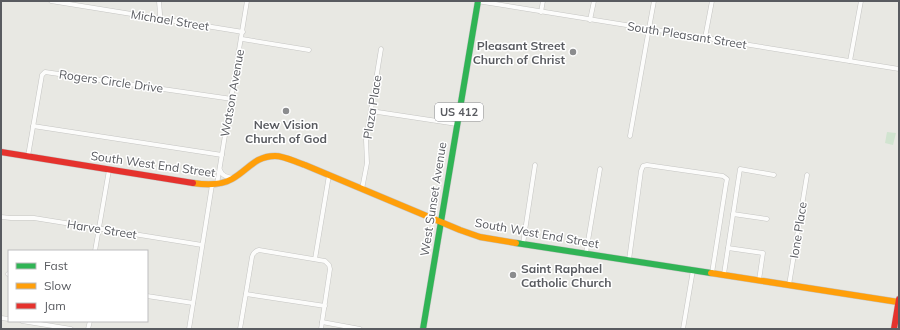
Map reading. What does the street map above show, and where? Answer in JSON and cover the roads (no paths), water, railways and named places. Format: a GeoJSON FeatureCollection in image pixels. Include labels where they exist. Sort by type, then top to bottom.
{"type":"FeatureCollection","features":[{"type":"Feature","properties":{"kind":"main road","name":"West Sunset Avenue"},"geometry":{"type":"LineString","coordinates":[[423,329],[477,1]]}},
{"type":"Feature","properties":{"kind":"main road","name":"South West End Street"},"geometry":{"type":"LineString","coordinates":[[1,152],[198,184],[214,185],[225,183],[254,162],[269,156],[282,157],[329,175],[441,223],[480,236],[523,244],[899,301]]}},
{"type":"Feature","properties":{"kind":"main road"},"geometry":{"type":"LineString","coordinates":[[894,329],[899,301]]}},
{"type":"Feature","properties":{"kind":"street","name":"Michael Street"},"geometry":{"type":"LineString","coordinates":[[51,1],[243,32]]}},
{"type":"Feature","properties":{"kind":"street"},"geometry":{"type":"LineString","coordinates":[[159,1],[160,19]]}},
{"type":"Feature","properties":{"kind":"street","name":"Watson Avenue"},"geometry":{"type":"LineString","coordinates":[[189,329],[202,245],[214,185],[220,167],[248,1]]}},
{"type":"Feature","properties":{"kind":"street","name":"South Pleasant Street"},"geometry":{"type":"LineString","coordinates":[[477,1],[899,68]]}},
{"type":"Feature","properties":{"kind":"street"},"geometry":{"type":"LineString","coordinates":[[541,12],[543,1]]}},
{"type":"Feature","properties":{"kind":"street"},"geometry":{"type":"LineString","coordinates":[[590,20],[594,1]]}},
{"type":"Feature","properties":{"kind":"street"},"geometry":{"type":"LineString","coordinates":[[630,136],[654,1]]}},
{"type":"Feature","properties":{"kind":"street"},"geometry":{"type":"LineString","coordinates":[[705,38],[712,1]]}},
{"type":"Feature","properties":{"kind":"street"},"geometry":{"type":"LineString","coordinates":[[850,61],[861,1]]}},
{"type":"Feature","properties":{"kind":"street"},"geometry":{"type":"LineString","coordinates":[[242,39],[309,50]]}},
{"type":"Feature","properties":{"kind":"street","name":"Plaza Place"},"geometry":{"type":"LineString","coordinates":[[362,189],[366,164],[366,140],[381,49]]}},
{"type":"Feature","properties":{"kind":"street","name":"Rogers Circle Drive"},"geometry":{"type":"LineString","coordinates":[[28,156],[42,75],[45,72],[232,99]]}},
{"type":"Feature","properties":{"kind":"street"},"geometry":{"type":"LineString","coordinates":[[371,111],[457,124]]}},
{"type":"Feature","properties":{"kind":"street"},"geometry":{"type":"LineString","coordinates":[[33,126],[222,155]]}},
{"type":"Feature","properties":{"kind":"street"},"geometry":{"type":"LineString","coordinates":[[523,244],[535,165]]}},
{"type":"Feature","properties":{"kind":"street"},"geometry":{"type":"LineString","coordinates":[[628,260],[641,171],[643,166],[647,165],[723,176],[726,180],[712,272]]}},
{"type":"Feature","properties":{"kind":"street"},"geometry":{"type":"LineString","coordinates":[[220,167],[222,175],[233,178]]}},
{"type":"Feature","properties":{"kind":"street"},"geometry":{"type":"LineString","coordinates":[[586,253],[600,169]]}},
{"type":"Feature","properties":{"kind":"street"},"geometry":{"type":"LineString","coordinates":[[724,274],[740,169],[774,175]]}},
{"type":"Feature","properties":{"kind":"street"},"geometry":{"type":"LineString","coordinates":[[95,250],[109,170]]}},
{"type":"Feature","properties":{"kind":"street","name":"Ione Place"},"geometry":{"type":"LineString","coordinates":[[789,285],[807,174]]}},
{"type":"Feature","properties":{"kind":"street"},"geometry":{"type":"LineString","coordinates":[[315,259],[329,175]]}},
{"type":"Feature","properties":{"kind":"street"},"geometry":{"type":"LineString","coordinates":[[733,214],[768,219]]}},
{"type":"Feature","properties":{"kind":"street","name":"Harve Street"},"geometry":{"type":"LineString","coordinates":[[1,217],[34,218],[202,245]]}},
{"type":"Feature","properties":{"kind":"street"},"geometry":{"type":"LineString","coordinates":[[728,248],[763,253],[759,280]]}},
{"type":"Feature","properties":{"kind":"street"},"geometry":{"type":"LineString","coordinates":[[240,329],[252,257],[256,251],[262,250],[315,259],[327,262],[330,266],[321,329]]}},
{"type":"Feature","properties":{"kind":"street"},"geometry":{"type":"LineString","coordinates":[[689,329],[683,329],[694,270]]}},
{"type":"Feature","properties":{"kind":"street"},"geometry":{"type":"LineString","coordinates":[[246,294],[325,306]]}},
{"type":"Feature","properties":{"kind":"street"},"geometry":{"type":"LineString","coordinates":[[148,296],[193,303]]}},
{"type":"Feature","properties":{"kind":"street"},"geometry":{"type":"LineString","coordinates":[[28,322],[71,329]]}},
{"type":"Feature","properties":{"kind":"street"},"geometry":{"type":"LineString","coordinates":[[322,322],[360,329]]}},
{"type":"Feature","properties":{"kind":"place","name":"Pleasant Street Church of Christ"},"geometry":{"type":"Point","coordinates":[573,52]}},
{"type":"Feature","properties":{"kind":"place","name":"New Vision Church of God"},"geometry":{"type":"Point","coordinates":[286,111]}},
{"type":"Feature","properties":{"kind":"place","name":"Saint Raphael Catholic Church"},"geometry":{"type":"Point","coordinates":[513,275]}}]}
